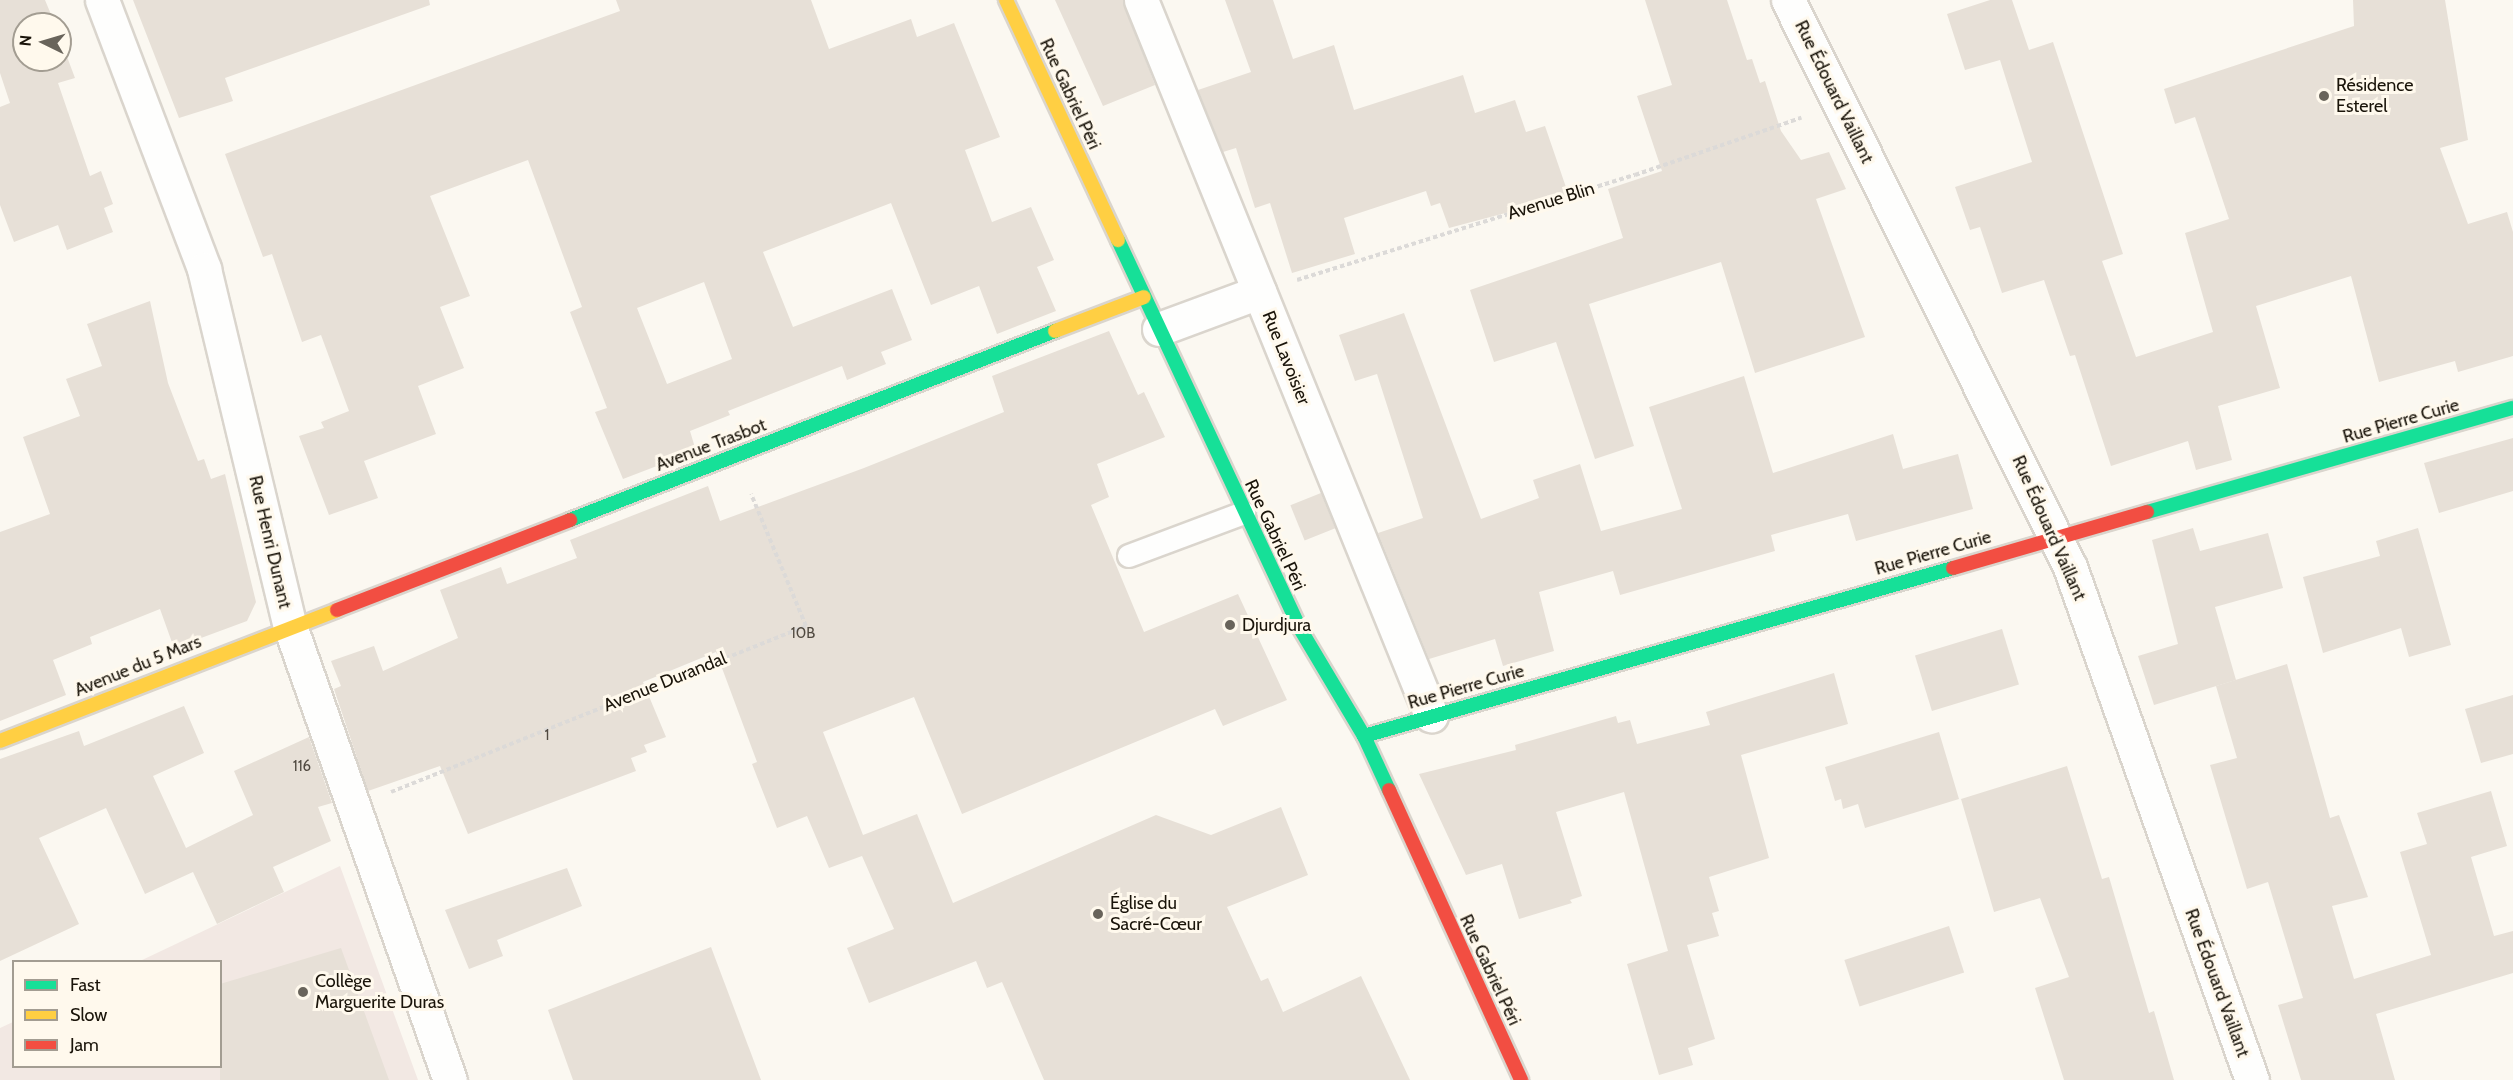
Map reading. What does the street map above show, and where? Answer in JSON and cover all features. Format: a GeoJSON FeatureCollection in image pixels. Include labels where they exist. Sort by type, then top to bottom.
{"type":"FeatureCollection","features":[{"type":"Feature","properties":{"kind":"street","name":"Rue Henri Dunant"},"geometry":{"type":"LineString","coordinates":[[102,0],[204,269],[290,626],[450,1080]]}},
{"type":"Feature","properties":{"kind":"street","name":"Rue Gabriel Péri"},"geometry":{"type":"LineString","coordinates":[[1006,0],[1299,627],[1364,736],[1521,1080]]}},
{"type":"Feature","properties":{"kind":"street","name":"Rue Lavoisier"},"geometry":{"type":"LineString","coordinates":[[1141,0],[1431,715]]}},
{"type":"Feature","properties":{"kind":"street","name":"Rue Édouard Vaillant"},"geometry":{"type":"LineString","coordinates":[[1788,0],[2056,536],[2252,1080]]}},
{"type":"Feature","properties":{"kind":"street"},"geometry":{"type":"LineString","coordinates":[[1159,328],[1259,292]]}},
{"type":"Feature","properties":{"kind":"street","name":"Avenue Trasbot"},"geometry":{"type":"LineString","coordinates":[[290,626],[1144,297]]}},
{"type":"Feature","properties":{"kind":"street","name":"Rue Pierre Curie"},"geometry":{"type":"LineString","coordinates":[[1364,736],[2056,536],[2513,408]]}},
{"type":"Feature","properties":{"kind":"street","name":"Avenue du 5 Mars"},"geometry":{"type":"LineString","coordinates":[[0,741],[290,626]]}},
{"type":"Feature","properties":{"kind":"lane"},"geometry":{"type":"LineString","coordinates":[[1129,556],[1244,513]]}},
{"type":"Feature","properties":{"kind":"path","name":"Avenue Blin"},"geometry":{"type":"LineString","coordinates":[[1259,292],[1635,175],[1840,105]]}},
{"type":"Feature","properties":{"kind":"path","name":"Avenue Durandal"},"geometry":{"type":"LineString","coordinates":[[352,807],[806,626],[735,455]]}},
{"type":"Feature","properties":{"kind":"shaded area","name":"Collège Marguerite Duras"},"geometry":{"type":"Polygon","coordinates":[[[340,866],[418,1080],[0,1080],[0,1028],[12,1022],[12,1068],[222,1068],[222,960],[142,960],[340,866]]]}},
{"type":"Feature","properties":{"kind":"building"},"geometry":{"type":"Polygon","coordinates":[[[0,0],[45,0],[50,12],[12,12],[12,72],[72,72],[72,70],[75,78],[58,83],[90,176],[101,171],[113,204],[104,208],[113,232],[67,250],[58,225],[14,242],[0,205],[0,107],[10,103],[0,73],[0,0]]]}},
{"type":"Feature","properties":{"kind":"building"},"geometry":{"type":"Polygon","coordinates":[[[133,0],[429,0],[430,5],[225,78],[233,101],[179,118],[133,0]]]}},
{"type":"Feature","properties":{"kind":"building"},"geometry":{"type":"Polygon","coordinates":[[[616,0],[811,0],[829,49],[911,19],[917,37],[954,23],[1000,137],[965,150],[992,222],[1031,207],[1054,260],[1037,267],[1056,311],[997,334],[979,286],[931,305],[891,203],[763,252],[793,327],[892,289],[912,340],[881,352],[886,364],[847,380],[842,366],[728,411],[730,415],[690,431],[696,451],[623,479],[595,412],[607,408],[570,312],[582,307],[528,160],[430,196],[470,296],[440,307],[464,368],[418,386],[436,434],[364,461],[378,498],[329,515],[299,436],[324,428],[321,422],[349,411],[321,335],[302,342],[272,254],[263,257],[225,154],[620,11],[616,0]],[[704,282],[637,308],[667,384],[732,359],[704,282]]]}},
{"type":"Feature","properties":{"kind":"building"},"geometry":{"type":"Polygon","coordinates":[[[1055,0],[1123,0],[1155,85],[1103,106],[1055,0]]]}},
{"type":"Feature","properties":{"kind":"building"},"geometry":{"type":"Polygon","coordinates":[[[1225,0],[1273,0],[1293,59],[1334,45],[1354,110],[1463,75],[1475,113],[1515,100],[1526,132],[1545,126],[1569,196],[1449,228],[1440,203],[1431,206],[1426,191],[1344,218],[1355,254],[1292,273],[1270,203],[1255,208],[1236,148],[1223,152],[1198,90],[1251,72],[1225,0]]]}},
{"type":"Feature","properties":{"kind":"building"},"geometry":{"type":"Polygon","coordinates":[[[1645,0],[1727,0],[1747,60],[1752,59],[1760,83],[1765,81],[1781,131],[1801,160],[1829,152],[1846,189],[1816,199],[1865,337],[1755,373],[1721,262],[1589,304],[1634,446],[1595,459],[1556,342],[1494,362],[1470,290],[1623,238],[1608,189],[1662,171],[1637,96],[1672,85],[1645,0]]]}},
{"type":"Feature","properties":{"kind":"building"},"geometry":{"type":"Polygon","coordinates":[[[1990,0],[2012,0],[2029,50],[2053,42],[2123,254],[2102,261],[2136,357],[2213,332],[2185,233],[2229,219],[2195,117],[2175,124],[2164,89],[2354,26],[2353,0],[2445,0],[2468,140],[2440,148],[2468,224],[2507,212],[2513,232],[2513,356],[2458,372],[2455,361],[2379,382],[2351,276],[2256,306],[2280,388],[2218,406],[2232,460],[2196,470],[2188,441],[2111,466],[2075,355],[2070,356],[2044,280],[2002,293],[1980,227],[1970,230],[1955,187],[2032,162],[2000,60],[1965,70],[1947,14],[1990,0]]]}},
{"type":"Feature","properties":{"kind":"building"},"geometry":{"type":"Polygon","coordinates":[[[150,301],[168,383],[198,461],[204,459],[211,479],[225,474],[256,602],[247,621],[174,648],[160,609],[90,637],[92,644],[53,660],[66,695],[0,721],[0,532],[50,514],[23,437],[80,416],[66,379],[102,366],[87,324],[150,301]]]}},
{"type":"Feature","properties":{"kind":"building"},"geometry":{"type":"Polygon","coordinates":[[[1404,313],[1481,519],[1539,498],[1533,480],[1580,464],[1601,531],[1682,509],[1649,407],[1744,376],[1773,473],[1893,434],[1903,469],[1958,454],[1973,509],[1856,541],[1848,514],[1771,535],[1775,551],[1620,595],[1613,571],[1539,592],[1554,651],[1503,666],[1495,639],[1429,659],[1378,533],[1423,518],[1377,374],[1355,381],[1339,335],[1404,313]]]}},
{"type":"Feature","properties":{"kind":"building"},"geometry":{"type":"Polygon","coordinates":[[[1109,331],[1138,395],[1144,392],[1165,437],[1097,464],[1109,497],[1091,505],[1144,632],[1238,594],[1287,700],[1223,726],[1215,709],[962,814],[914,697],[823,732],[863,835],[917,814],[953,903],[1156,815],[1211,835],[1281,807],[1308,875],[1227,907],[1261,981],[1268,978],[1283,1012],[1361,976],[1410,1080],[1044,1080],[1002,982],[987,988],[976,961],[869,1003],[847,948],[894,929],[862,856],[829,868],[807,816],[777,828],[752,764],[757,762],[716,652],[643,682],[666,737],[644,745],[647,752],[631,758],[636,771],[468,834],[440,766],[368,791],[334,689],[341,686],[331,661],[374,646],[383,671],[458,638],[440,590],[501,567],[507,584],[577,558],[570,540],[708,486],[720,521],[864,468],[1004,412],[992,376],[1109,331]]]}},
{"type":"Feature","properties":{"kind":"building"},"geometry":{"type":"Polygon","coordinates":[[[2513,438],[2513,491],[2439,513],[2424,463],[2513,438]]]}},
{"type":"Feature","properties":{"kind":"building"},"geometry":{"type":"Polygon","coordinates":[[[1321,493],[1335,528],[1305,541],[1290,505],[1321,493]]]}},
{"type":"Feature","properties":{"kind":"building"},"geometry":{"type":"Polygon","coordinates":[[[2193,528],[2200,551],[2268,533],[2283,588],[2215,607],[2236,680],[2154,705],[2138,656],[2178,644],[2152,540],[2193,528]]]}},
{"type":"Feature","properties":{"kind":"building"},"geometry":{"type":"Polygon","coordinates":[[[2418,528],[2451,645],[2409,657],[2401,628],[2323,653],[2303,577],[2380,556],[2376,541],[2418,528]]]}},
{"type":"Feature","properties":{"kind":"building"},"geometry":{"type":"Polygon","coordinates":[[[2002,629],[2019,684],[1932,711],[1915,656],[2002,629]]]}},
{"type":"Feature","properties":{"kind":"building"},"geometry":{"type":"Polygon","coordinates":[[[2287,664],[2330,818],[2339,815],[2368,897],[2332,906],[2354,979],[2431,955],[2400,852],[2427,844],[2417,813],[2491,791],[2507,846],[2471,857],[2494,936],[2513,931],[2513,973],[2376,1014],[2395,1080],[2301,1080],[2278,1005],[2303,998],[2268,882],[2247,889],[2210,765],[2237,758],[2216,686],[2287,664]]]}},
{"type":"Feature","properties":{"kind":"building"},"geometry":{"type":"Polygon","coordinates":[[[1834,673],[1848,724],[1741,755],[1769,858],[1709,877],[1719,911],[1712,913],[1719,936],[1687,945],[1715,1039],[1688,1048],[1693,1065],[1659,1075],[1627,964],[1668,951],[1624,792],[1556,812],[1582,896],[1570,900],[1572,903],[1519,919],[1502,864],[1466,875],[1419,774],[1516,750],[1515,745],[1616,716],[1618,723],[1630,720],[1637,744],[1710,725],[1706,712],[1834,673]]]}},
{"type":"Feature","properties":{"kind":"building"},"geometry":{"type":"Polygon","coordinates":[[[2513,695],[2513,754],[2481,763],[2465,709],[2513,695]]]}},
{"type":"Feature","properties":{"kind":"building"},"geometry":{"type":"Polygon","coordinates":[[[184,706],[204,753],[153,776],[186,848],[253,815],[234,771],[309,737],[332,803],[318,807],[331,841],[273,867],[284,892],[217,924],[193,872],[145,894],[106,808],[39,838],[79,924],[0,961],[0,759],[79,731],[84,746],[184,706]]]}},
{"type":"Feature","properties":{"kind":"building"},"geometry":{"type":"Polygon","coordinates":[[[1939,732],[1959,799],[1865,828],[1858,804],[1843,809],[1841,799],[1835,801],[1825,767],[1939,732]]]}},
{"type":"Feature","properties":{"kind":"building"},"geometry":{"type":"Polygon","coordinates":[[[2067,766],[2102,879],[2109,877],[2149,1013],[2154,1011],[2174,1080],[2064,1080],[2035,988],[2069,977],[2040,898],[1994,912],[1961,799],[2067,766]]]}},
{"type":"Feature","properties":{"kind":"building"},"geometry":{"type":"Polygon","coordinates":[[[567,868],[582,906],[497,940],[503,956],[469,969],[445,910],[567,868]]]}},
{"type":"Feature","properties":{"kind":"building"},"geometry":{"type":"Polygon","coordinates":[[[1949,926],[1964,973],[1860,1007],[1844,960],[1949,926]]]}},
{"type":"Feature","properties":{"kind":"building"},"geometry":{"type":"Polygon","coordinates":[[[711,947],[761,1080],[573,1080],[548,1010],[711,947]]]}},
{"type":"Feature","properties":{"kind":"building"},"geometry":{"type":"Polygon","coordinates":[[[341,948],[389,1080],[220,1080],[222,983],[341,948]]]}},
{"type":"Feature","properties":{"kind":"traffic: fast"},"geometry":{"type":"LineString","coordinates":[[1118,240],[1299,627],[1364,736],[1389,790]]}},
{"type":"Feature","properties":{"kind":"traffic: fast"},"geometry":{"type":"LineString","coordinates":[[570,520],[1055,331]]}},
{"type":"Feature","properties":{"kind":"traffic: fast"},"geometry":{"type":"LineString","coordinates":[[2147,512],[2513,408]]}},
{"type":"Feature","properties":{"kind":"traffic: fast"},"geometry":{"type":"LineString","coordinates":[[1364,736],[1953,568]]}},
{"type":"Feature","properties":{"kind":"traffic: slow"},"geometry":{"type":"LineString","coordinates":[[1006,0],[1118,240]]}},
{"type":"Feature","properties":{"kind":"traffic: slow"},"geometry":{"type":"LineString","coordinates":[[1055,331],[1144,297]]}},
{"type":"Feature","properties":{"kind":"traffic: slow"},"geometry":{"type":"LineString","coordinates":[[0,741],[337,610]]}},
{"type":"Feature","properties":{"kind":"traffic: jam"},"geometry":{"type":"LineString","coordinates":[[1953,568],[2147,512]]}},
{"type":"Feature","properties":{"kind":"traffic: jam"},"geometry":{"type":"LineString","coordinates":[[337,610],[570,520]]}},
{"type":"Feature","properties":{"kind":"traffic: jam"},"geometry":{"type":"LineString","coordinates":[[1389,790],[1521,1080]]}},
{"type":"Feature","properties":{"kind":"place","name":"Résidence Esterel"},"geometry":{"type":"Point","coordinates":[2324,96]}},
{"type":"Feature","properties":{"kind":"place","name":"Djurdjura"},"geometry":{"type":"Point","coordinates":[1230,625]}},
{"type":"Feature","properties":{"kind":"place","name":"Église du Sacré-Cœur"},"geometry":{"type":"Point","coordinates":[1098,914]}},
{"type":"Feature","properties":{"kind":"place","name":"Collège Marguerite Duras"},"geometry":{"type":"Point","coordinates":[303,992]}}]}
